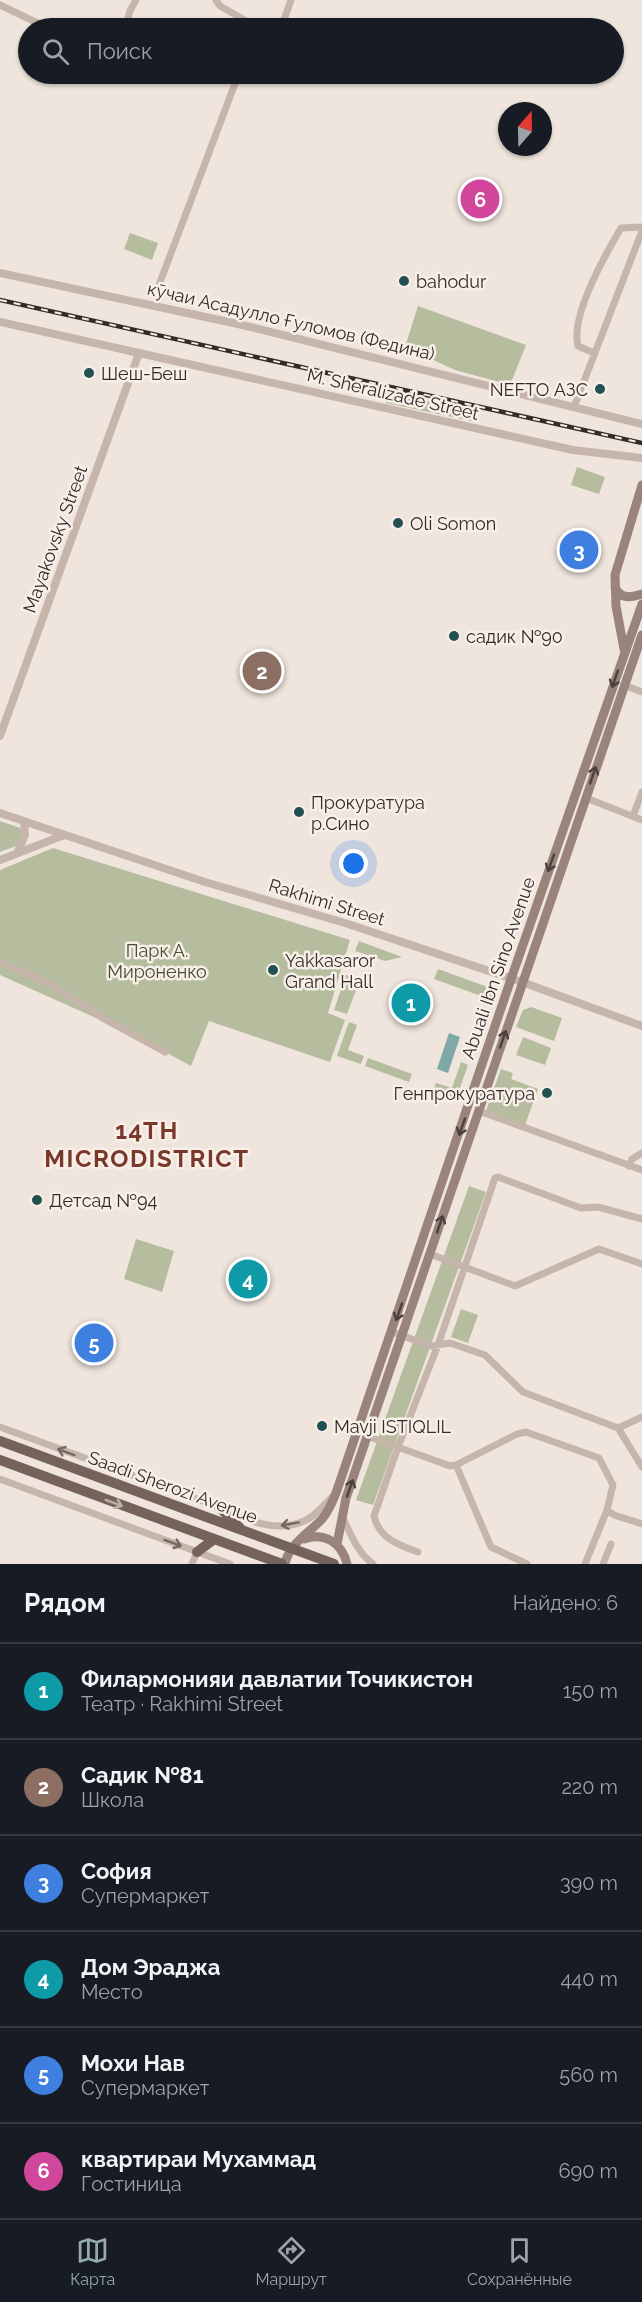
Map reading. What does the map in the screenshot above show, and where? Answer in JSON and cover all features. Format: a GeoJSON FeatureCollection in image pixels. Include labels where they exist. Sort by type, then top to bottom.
{"type":"FeatureCollection","features":[{"type":"Feature","properties":{"kind":"main road"},"geometry":{"type":"LineString","coordinates":[[625,651],[614,585],[642,485]]}},
{"type":"Feature","properties":{"kind":"main road"},"geometry":{"type":"LineString","coordinates":[[614,585],[622,596],[629,598],[642,594]]}},
{"type":"Feature","properties":{"kind":"main road","name":"Abuali Ibn Sino Avenue"},"geometry":{"type":"LineString","coordinates":[[291,1549],[329,1511],[642,604]]}},
{"type":"Feature","properties":{"kind":"main road","name":"Abuali Ibn Sino Avenue"},"geometry":{"type":"LineString","coordinates":[[337,1544],[346,1498],[624,685],[640,648],[642,635]]}},
{"type":"Feature","properties":{"kind":"main road","name":"Saadi Sherozi Avenue"},"geometry":{"type":"LineString","coordinates":[[0,1441],[334,1564]]}},
{"type":"Feature","properties":{"kind":"main road","name":"Saadi Sherozi Avenue"},"geometry":{"type":"LineString","coordinates":[[0,1460],[213,1540],[284,1564]]}},
{"type":"Feature","properties":{"kind":"main road"},"geometry":{"type":"LineString","coordinates":[[219,1507],[242,1531]]}},
{"type":"Feature","properties":{"kind":"main road"},"geometry":{"type":"LineString","coordinates":[[302,1540],[320,1536],[337,1544],[343,1552],[346,1564]]}},
{"type":"Feature","properties":{"kind":"main road"},"geometry":{"type":"LineString","coordinates":[[197,1552],[213,1540]]}},
{"type":"Feature","properties":{"kind":"main road"},"geometry":{"type":"LineString","coordinates":[[284,1564],[291,1549]]}},
{"type":"Feature","properties":{"kind":"street"},"geometry":{"type":"LineString","coordinates":[[128,18],[136,0]]}},
{"type":"Feature","properties":{"kind":"street"},"geometry":{"type":"LineString","coordinates":[[216,0],[220,6],[242,18]]}},
{"type":"Feature","properties":{"kind":"street"},"geometry":{"type":"LineString","coordinates":[[284,18],[291,0]]}},
{"type":"Feature","properties":{"kind":"street"},"geometry":{"type":"LineString","coordinates":[[0,5],[27,18]]}},
{"type":"Feature","properties":{"kind":"street","name":"кӯчаи Асадулло Ғуломов (Федина)"},"geometry":{"type":"LineString","coordinates":[[159,285],[234,84]]}},
{"type":"Feature","properties":{"kind":"street"},"geometry":{"type":"LineString","coordinates":[[574,406],[642,229],[621,228],[594,277],[575,334],[578,346],[594,353]]}},
{"type":"Feature","properties":{"kind":"street","name":"кӯчаи Асадулло Ғуломов (Федина)"},"geometry":{"type":"LineString","coordinates":[[0,273],[249,326],[642,424]]}},
{"type":"Feature","properties":{"kind":"street"},"geometry":{"type":"LineString","coordinates":[[0,322],[139,353]]}},
{"type":"Feature","properties":{"kind":"street","name":"M. Sheralizade Street"},"geometry":{"type":"LineString","coordinates":[[139,353],[573,450],[642,458]]}},
{"type":"Feature","properties":{"kind":"street","name":"Mayakovsky Street"},"geometry":{"type":"LineString","coordinates":[[0,736],[139,353]]}},
{"type":"Feature","properties":{"kind":"street"},"geometry":{"type":"LineString","coordinates":[[624,685],[642,692]]}},
{"type":"Feature","properties":{"kind":"street"},"geometry":{"type":"LineString","coordinates":[[633,816],[642,792]]}},
{"type":"Feature","properties":{"kind":"street"},"geometry":{"type":"LineString","coordinates":[[585,798],[642,820]]}},
{"type":"Feature","properties":{"kind":"street","name":"Rakhimi Street"},"geometry":{"type":"LineString","coordinates":[[0,813],[205,882],[394,937],[642,1026]]}},
{"type":"Feature","properties":{"kind":"street"},"geometry":{"type":"LineString","coordinates":[[16,853],[25,835],[24,822]]}},
{"type":"Feature","properties":{"kind":"street"},"geometry":{"type":"LineString","coordinates":[[0,860],[64,835]]}},
{"type":"Feature","properties":{"kind":"street"},"geometry":{"type":"LineString","coordinates":[[0,962],[50,984],[106,1020],[165,1052]]}},
{"type":"Feature","properties":{"kind":"street"},"geometry":{"type":"LineString","coordinates":[[478,1111],[642,1170]]}},
{"type":"Feature","properties":{"kind":"street"},"geometry":{"type":"LineString","coordinates":[[628,1166],[632,1159],[642,1153]]}},
{"type":"Feature","properties":{"kind":"street"},"geometry":{"type":"LineString","coordinates":[[418,1552],[396,1544],[383,1535],[376,1525],[374,1516],[438,1345],[495,1178],[498,1177],[580,1208],[598,1207],[642,1219]]}},
{"type":"Feature","properties":{"kind":"street"},"geometry":{"type":"LineString","coordinates":[[429,1254],[515,1286],[600,1249],[642,1264]]}},
{"type":"Feature","properties":{"kind":"street"},"geometry":{"type":"LineString","coordinates":[[392,1332],[430,1346],[450,1343],[485,1355],[523,1392],[618,1428],[642,1467]]}},
{"type":"Feature","properties":{"kind":"street"},"geometry":{"type":"LineString","coordinates":[[618,1428],[642,1417]]}},
{"type":"Feature","properties":{"kind":"street"},"geometry":{"type":"LineString","coordinates":[[0,1427],[219,1507],[249,1521],[285,1527],[304,1521],[310,1518],[336,1492]]}},
{"type":"Feature","properties":{"kind":"street"},"geometry":{"type":"LineString","coordinates":[[367,1436],[443,1464],[456,1465],[526,1432],[599,1458],[613,1485],[608,1510],[585,1564]]}},
{"type":"Feature","properties":{"kind":"street"},"geometry":{"type":"LineString","coordinates":[[456,1465],[491,1547],[527,1564]]}},
{"type":"Feature","properties":{"kind":"street"},"geometry":{"type":"LineString","coordinates":[[0,1479],[230,1564]]}},
{"type":"Feature","properties":{"kind":"street"},"geometry":{"type":"LineString","coordinates":[[608,1510],[614,1515],[642,1524]]}},
{"type":"Feature","properties":{"kind":"street"},"geometry":{"type":"LineString","coordinates":[[343,1518],[356,1545],[364,1557],[373,1564]]}},
{"type":"Feature","properties":{"kind":"street"},"geometry":{"type":"LineString","coordinates":[[603,1564],[611,1544]]}},
{"type":"Feature","properties":{"kind":"street"},"geometry":{"type":"LineString","coordinates":[[192,1564],[197,1552]]}},
{"type":"Feature","properties":{"kind":"green space"},"geometry":{"type":"Polygon","coordinates":[[[130,233],[158,243],[152,260],[124,249],[130,233]]]}},
{"type":"Feature","properties":{"kind":"green space"},"geometry":{"type":"Polygon","coordinates":[[[418,306],[526,345],[510,385],[455,370],[405,347],[418,306]]]}},
{"type":"Feature","properties":{"kind":"green space"},"geometry":{"type":"Polygon","coordinates":[[[388,393],[475,411],[476,422],[386,403],[388,393]]]}},
{"type":"Feature","properties":{"kind":"green space"},"geometry":{"type":"Polygon","coordinates":[[[577,467],[605,477],[599,494],[571,485],[577,467]]]}},
{"type":"Feature","properties":{"kind":"green space"},"geometry":{"type":"Polygon","coordinates":[[[0,821],[20,828],[23,834],[16,846],[0,852],[0,821]]]}},
{"type":"Feature","properties":{"kind":"green space","name":"Парк А. Мироненко"},"geometry":{"type":"Polygon","coordinates":[[[53,848],[350,940],[328,1013],[345,1020],[330,1062],[209,1021],[191,1066],[134,1035],[0,975],[0,870],[53,848]]]}},
{"type":"Feature","properties":{"kind":"green space"},"geometry":{"type":"Polygon","coordinates":[[[359,941],[402,957],[385,961],[355,951],[359,941]]]}},
{"type":"Feature","properties":{"kind":"green space"},"geometry":{"type":"Polygon","coordinates":[[[438,969],[496,990],[492,1000],[434,979],[438,969]]]}},
{"type":"Feature","properties":{"kind":"green space"},"geometry":{"type":"Polygon","coordinates":[[[346,975],[360,980],[347,1014],[334,1010],[346,975]]]}},
{"type":"Feature","properties":{"kind":"green space"},"geometry":{"type":"Polygon","coordinates":[[[531,1007],[562,1018],[554,1041],[516,1027],[523,1010],[531,1007]]]}},
{"type":"Feature","properties":{"kind":"green space"},"geometry":{"type":"Polygon","coordinates":[[[349,1022],[357,1025],[348,1050],[364,1056],[361,1064],[337,1056],[349,1022]]]}},
{"type":"Feature","properties":{"kind":"green space"},"geometry":{"type":"Polygon","coordinates":[[[523,1037],[551,1048],[545,1065],[516,1055],[523,1037]]]}},
{"type":"Feature","properties":{"kind":"green space"},"geometry":{"type":"Polygon","coordinates":[[[368,1058],[412,1074],[409,1082],[365,1066],[368,1058]]]}},
{"type":"Feature","properties":{"kind":"green space"},"geometry":{"type":"Polygon","coordinates":[[[461,1062],[468,1065],[456,1099],[433,1091],[436,1083],[452,1088],[461,1062]]]}},
{"type":"Feature","properties":{"kind":"green space"},"geometry":{"type":"Polygon","coordinates":[[[501,1069],[513,1073],[511,1079],[538,1089],[525,1125],[486,1111],[501,1069]]]}},
{"type":"Feature","properties":{"kind":"green space"},"geometry":{"type":"Polygon","coordinates":[[[469,1186],[486,1192],[373,1505],[356,1500],[469,1186]]]}},
{"type":"Feature","properties":{"kind":"green space"},"geometry":{"type":"Polygon","coordinates":[[[136,1239],[174,1251],[162,1292],[124,1279],[136,1239]]]}},
{"type":"Feature","properties":{"kind":"green space"},"geometry":{"type":"Polygon","coordinates":[[[461,1309],[478,1315],[468,1343],[451,1337],[461,1309]]]}},
{"type":"Feature","properties":{"kind":"water"},"geometry":{"type":"Polygon","coordinates":[[[449,1033],[460,1037],[448,1073],[437,1069],[449,1033]]]}},
{"type":"Feature","properties":{"kind":"railway"},"geometry":{"type":"LineString","coordinates":[[0,300],[642,443]]}},
{"type":"Feature","properties":{"kind":"place","name":"квартираи Мухаммад"},"geometry":{"type":"Point","coordinates":[480,199]}},
{"type":"Feature","properties":{"kind":"place","name":"bahodur"},"geometry":{"type":"Point","coordinates":[404,281]}},
{"type":"Feature","properties":{"kind":"place","name":"Шеш-Беш"},"geometry":{"type":"Point","coordinates":[89,373]}},
{"type":"Feature","properties":{"kind":"place","name":"NEFTO АЗС"},"geometry":{"type":"Point","coordinates":[600,389]}},
{"type":"Feature","properties":{"kind":"place","name":"Oli Somon"},"geometry":{"type":"Point","coordinates":[398,523]}},
{"type":"Feature","properties":{"kind":"place","name":"София"},"geometry":{"type":"Point","coordinates":[579,550]}},
{"type":"Feature","properties":{"kind":"place","name":"садик №90"},"geometry":{"type":"Point","coordinates":[454,636]}},
{"type":"Feature","properties":{"kind":"place","name":"Садик №81"},"geometry":{"type":"Point","coordinates":[262,671]}},
{"type":"Feature","properties":{"kind":"place","name":"Прокуратура р.Сино"},"geometry":{"type":"Point","coordinates":[299,812]}},
{"type":"Feature","properties":{"kind":"place","name":"Yakkasaror Grand Hall"},"geometry":{"type":"Point","coordinates":[273,970]}},
{"type":"Feature","properties":{"kind":"place","name":"Филармонияи давлатии Точикистон"},"geometry":{"type":"Point","coordinates":[411,1003]}},
{"type":"Feature","properties":{"kind":"place","name":"Генпрокуратура"},"geometry":{"type":"Point","coordinates":[547,1093]}},
{"type":"Feature","properties":{"kind":"place","name":"Детсад №94"},"geometry":{"type":"Point","coordinates":[37,1200]}},
{"type":"Feature","properties":{"kind":"place","name":"Дом Эраджа"},"geometry":{"type":"Point","coordinates":[248,1279]}},
{"type":"Feature","properties":{"kind":"place","name":"Мохи Нав"},"geometry":{"type":"Point","coordinates":[94,1343]}},
{"type":"Feature","properties":{"kind":"place","name":"Mavji ISTIQLIL"},"geometry":{"type":"Point","coordinates":[322,1426]}},
{"type":"Feature","properties":{"kind":"district","name":"14TH MICRODISTRICT"},"geometry":{"type":"Point","coordinates":[147,1144]}}]}
